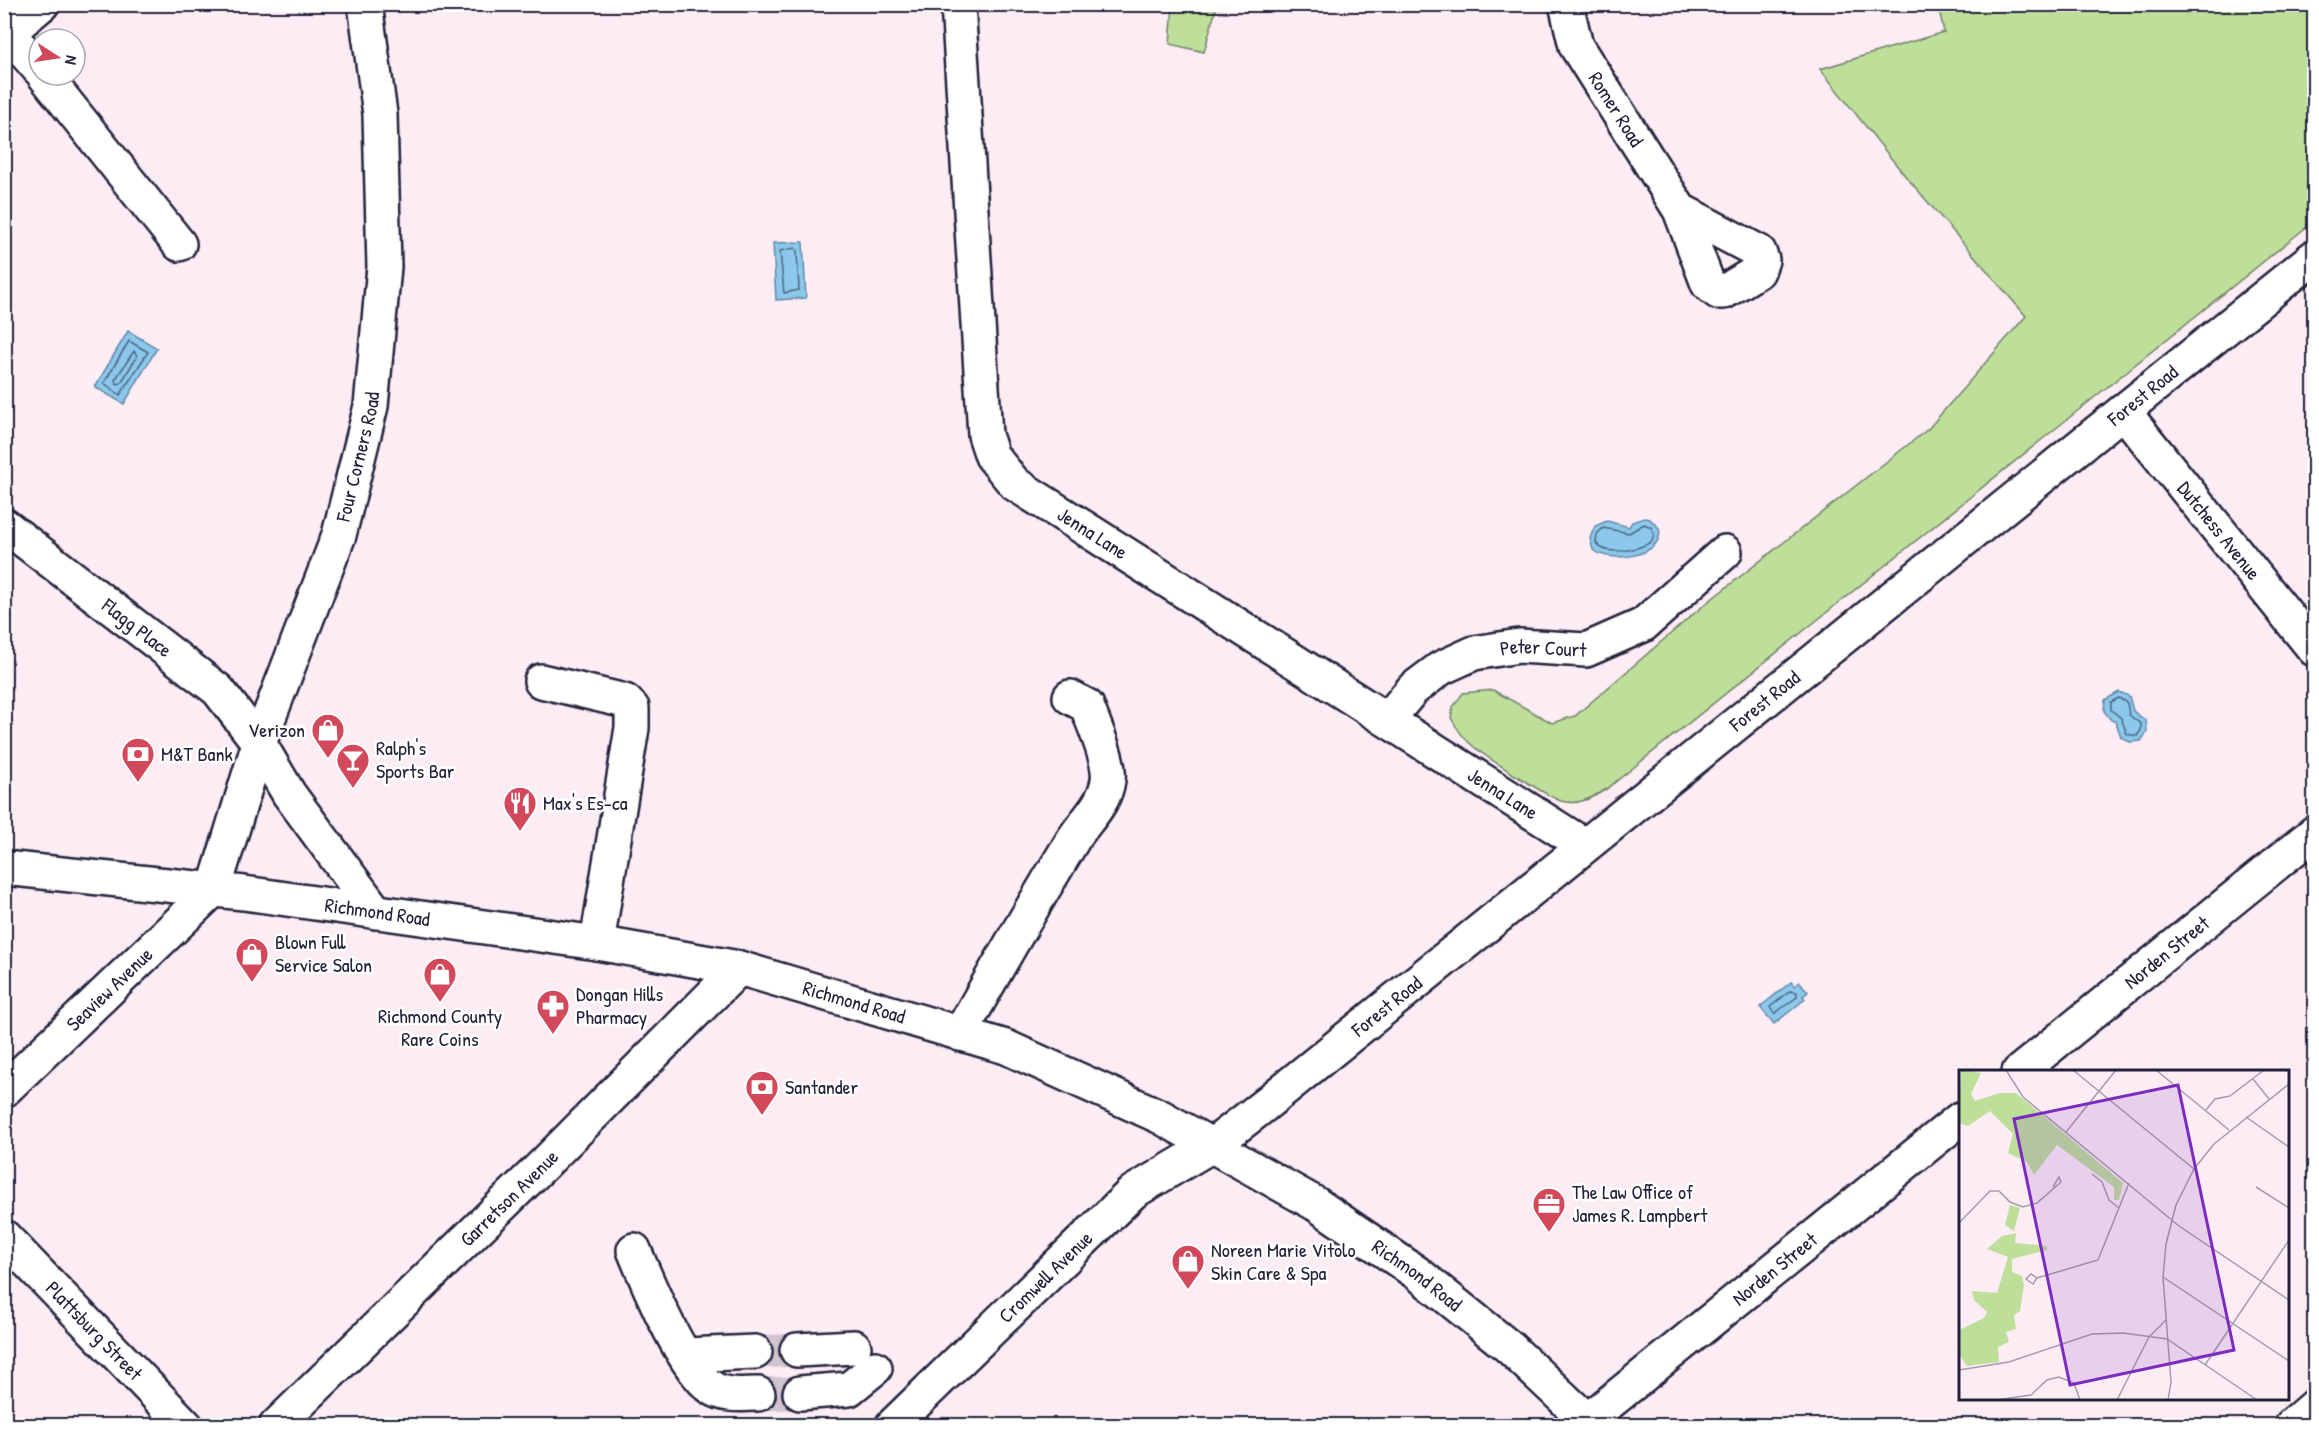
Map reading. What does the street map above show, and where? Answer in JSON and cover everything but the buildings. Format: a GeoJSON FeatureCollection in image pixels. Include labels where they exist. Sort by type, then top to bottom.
{"type":"FeatureCollection","features":[{"type":"Feature","properties":{"kind":"street"},"geometry":{"type":"LineString","coordinates":[[27,56],[7,35],[42,4]]}},
{"type":"Feature","properties":{"kind":"street","name":"Four Corners Road"},"geometry":{"type":"LineString","coordinates":[[214,889],[259,743],[339,535],[371,406],[384,267],[380,114],[365,4]]}},
{"type":"Feature","properties":{"kind":"street","name":"Jenna Lane"},"geometry":{"type":"LineString","coordinates":[[958,4],[986,435],[992,456],[1015,484],[1584,845]]}},
{"type":"Feature","properties":{"kind":"street","name":"Romer Road"},"geometry":{"type":"LineString","coordinates":[[1566,4],[1576,46],[1680,210]]}},
{"type":"Feature","properties":{"kind":"street"},"geometry":{"type":"LineString","coordinates":[[54,87],[179,244]]}},
{"type":"Feature","properties":{"kind":"street","name":"Forest Road"},"geometry":{"type":"LineString","coordinates":[[1214,1144],[2314,257]]}},
{"type":"Feature","properties":{"kind":"street","name":"Dutchess Avenue"},"geometry":{"type":"LineString","coordinates":[[2124,412],[2314,649]]}},
{"type":"Feature","properties":{"kind":"street","name":"Flagg Place"},"geometry":{"type":"LineString","coordinates":[[4,525],[218,690],[259,743],[289,794],[376,912]]}},
{"type":"Feature","properties":{"kind":"street","name":"Peter Court"},"geometry":{"type":"LineString","coordinates":[[1388,719],[1413,689],[1441,668],[1474,653],[1519,646],[1586,650],[1643,625],[1725,552]]}},
{"type":"Feature","properties":{"kind":"street"},"geometry":{"type":"LineString","coordinates":[[541,681],[625,701],[632,708],[632,728],[597,943]]}},
{"type":"Feature","properties":{"kind":"street"},"geometry":{"type":"LineString","coordinates":[[960,1034],[1039,895],[1075,836],[1102,801],[1109,779],[1103,753],[1087,705],[1070,697]]}},
{"type":"Feature","properties":{"kind":"street","name":"Norden Street"},"geometry":{"type":"LineString","coordinates":[[2020,1070],[2314,833]]}},
{"type":"Feature","properties":{"kind":"street","name":"Richmond Road"},"geometry":{"type":"LineString","coordinates":[[4,868],[214,889],[597,943],[739,968],[1006,1047],[1161,1117],[1214,1144],[1316,1204],[1417,1274],[1509,1347],[1590,1423]]}},
{"type":"Feature","properties":{"kind":"street","name":"Seaview Avenue"},"geometry":{"type":"LineString","coordinates":[[4,1090],[214,889]]}},
{"type":"Feature","properties":{"kind":"street","name":"Garretson Avenue"},"geometry":{"type":"LineString","coordinates":[[276,1425],[542,1166],[739,968]]}},
{"type":"Feature","properties":{"kind":"street","name":"Norden Street"},"geometry":{"type":"LineString","coordinates":[[1590,1423],[1959,1120]]}},
{"type":"Feature","properties":{"kind":"street","name":"Cromwell Avenue"},"geometry":{"type":"LineString","coordinates":[[892,1425],[1133,1192],[1214,1144]]}},
{"type":"Feature","properties":{"kind":"street","name":"Plattsburg Street"},"geometry":{"type":"LineString","coordinates":[[4,1237],[186,1425]]}},
{"type":"Feature","properties":{"kind":"street"},"geometry":{"type":"LineString","coordinates":[[634,1250],[657,1305],[693,1365],[756,1373]]}},
{"type":"Feature","properties":{"kind":"street"},"geometry":{"type":"LineString","coordinates":[[798,1371],[864,1358]]}},
{"type":"Feature","properties":{"kind":"street"},"geometry":{"type":"LineString","coordinates":[[2291,1425],[2314,1406]]}},
{"type":"Feature","properties":{"kind":"green space"},"geometry":{"type":"Polygon","coordinates":[[[1173,5],[1217,5],[1204,52],[1170,44],[1173,5]]]}},
{"type":"Feature","properties":{"kind":"green space"},"geometry":{"type":"Polygon","coordinates":[[[1938,5],[2314,5],[2314,221],[1608,788],[1580,801],[1568,802],[1554,798],[1491,759],[1464,737],[1451,718],[1453,707],[1463,693],[1493,690],[1552,723],[1575,716],[1704,605],[1928,429],[2026,316],[1902,172],[1820,69],[1944,32],[1938,5]]]}},
{"type":"Feature","properties":{"kind":"water"},"geometry":{"type":"Polygon","coordinates":[[[803,242],[806,298],[776,300],[773,243],[803,242]]]}},
{"type":"Feature","properties":{"kind":"water"},"geometry":{"type":"Polygon","coordinates":[[[128,331],[157,348],[124,404],[95,387],[128,331]]]}},
{"type":"Feature","properties":{"kind":"water"},"geometry":{"type":"Polygon","coordinates":[[[1644,518],[1650,519],[1659,528],[1659,538],[1654,546],[1635,555],[1623,557],[1611,557],[1593,550],[1590,538],[1595,526],[1607,521],[1629,527],[1632,522],[1644,518]]]}},
{"type":"Feature","properties":{"kind":"water"},"geometry":{"type":"Polygon","coordinates":[[[2119,692],[2129,696],[2133,711],[2146,721],[2147,732],[2141,741],[2130,742],[2121,737],[2116,722],[2111,720],[2104,711],[2105,700],[2119,692]]]}},
{"type":"Feature","properties":{"kind":"water"},"geometry":{"type":"Polygon","coordinates":[[[1791,982],[1795,986],[1800,982],[1808,992],[1803,996],[1805,999],[1774,1024],[1760,1007],[1791,982]]]}},
{"type":"Feature","properties":{"kind":"tunnel"},"geometry":{"type":"LineString","coordinates":[[755,1352],[797,1350]]}},
{"type":"Feature","properties":{"kind":"tunnel"},"geometry":{"type":"LineString","coordinates":[[758,1394],[800,1393]]}},
{"type":"Feature","properties":{"kind":"place","name":"Verizon"},"geometry":{"type":"Point","coordinates":[328,759]}},
{"type":"Feature","properties":{"kind":"place","name":"M&T Bank"},"geometry":{"type":"Point","coordinates":[138,783]}},
{"type":"Feature","properties":{"kind":"place","name":"Ralph's Sports Bar"},"geometry":{"type":"Point","coordinates":[353,789]}},
{"type":"Feature","properties":{"kind":"place","name":"Max's Es-ca"},"geometry":{"type":"Point","coordinates":[520,832]}},
{"type":"Feature","properties":{"kind":"place","name":"Blown Full Service Salon"},"geometry":{"type":"Point","coordinates":[252,983]}},
{"type":"Feature","properties":{"kind":"place","name":"Richmond County Rare Coins"},"geometry":{"type":"Point","coordinates":[440,1003]}},
{"type":"Feature","properties":{"kind":"place","name":"Dongan Hills Pharmacy"},"geometry":{"type":"Point","coordinates":[553,1035]}},
{"type":"Feature","properties":{"kind":"place","name":"Santander"},"geometry":{"type":"Point","coordinates":[762,1116]}},
{"type":"Feature","properties":{"kind":"place","name":"The Law Office of James R. Lampbert"},"geometry":{"type":"Point","coordinates":[1549,1233]}},
{"type":"Feature","properties":{"kind":"place","name":"Noreen Marie Vitolo Skin Care & Spa"},"geometry":{"type":"Point","coordinates":[1188,1290]}}]}
